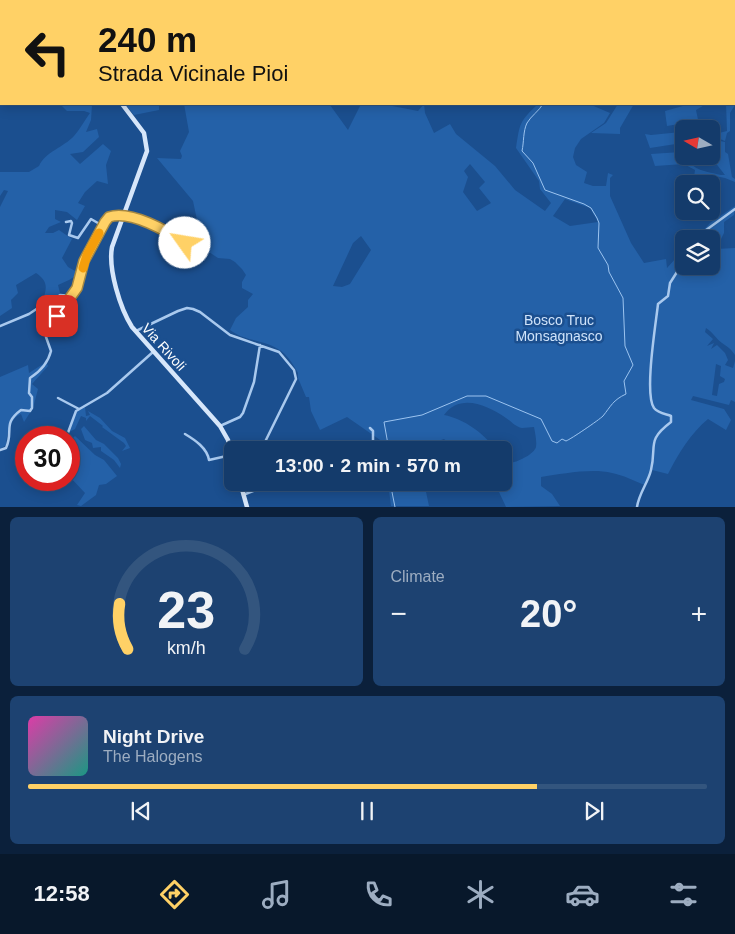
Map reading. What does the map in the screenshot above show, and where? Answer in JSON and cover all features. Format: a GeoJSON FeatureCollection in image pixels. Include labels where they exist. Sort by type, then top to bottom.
{"type":"FeatureCollection","features":[{"type":"Feature","properties":{"kind":"street","name":"Via Rivoli"},"geometry":{"type":"LineString","coordinates":[[123,105],[144,133],[146,143],[146,156],[112,247],[111,268],[126,316],[135,332],[220,426],[228,441]]}},
{"type":"Feature","properties":{"kind":"street"},"geometry":{"type":"LineString","coordinates":[[706,230],[735,209]]}},
{"type":"Feature","properties":{"kind":"street"},"geometry":{"type":"LineString","coordinates":[[0,450],[6,448],[10,441],[9,423],[14,415],[21,410],[30,411],[32,408],[32,397],[29,393],[30,378],[43,369],[50,354],[51,348],[46,336],[50,323],[72,296],[78,285],[84,261],[109,217],[122,216],[156,226],[185,243]]}},
{"type":"Feature","properties":{"kind":"street"},"geometry":{"type":"LineString","coordinates":[[66,222],[72,223],[69,235],[78,238],[91,220],[103,226]]}},
{"type":"Feature","properties":{"kind":"street"},"geometry":{"type":"LineString","coordinates":[[637,506],[651,469],[652,445],[655,437],[661,429],[671,422],[671,416],[654,407],[651,397],[658,304],[668,296],[670,283],[675,275]]}},
{"type":"Feature","properties":{"kind":"street"},"geometry":{"type":"LineString","coordinates":[[0,326],[29,314],[44,304],[52,302],[60,294],[72,296]]}},
{"type":"Feature","properties":{"kind":"street"},"geometry":{"type":"LineString","coordinates":[[135,332],[187,308],[200,312],[230,335],[279,352],[294,370],[296,379],[265,441]]}},
{"type":"Feature","properties":{"kind":"street"},"geometry":{"type":"LineString","coordinates":[[220,426],[240,417],[243,413],[254,382],[260,344]]}},
{"type":"Feature","properties":{"kind":"street"},"geometry":{"type":"LineString","coordinates":[[71,426],[79,409],[107,393],[153,352]]}},
{"type":"Feature","properties":{"kind":"street"},"geometry":{"type":"LineString","coordinates":[[58,398],[79,409]]}},
{"type":"Feature","properties":{"kind":"street"},"geometry":{"type":"LineString","coordinates":[[370,428],[373,430],[373,441]]}},
{"type":"Feature","properties":{"kind":"street","name":"Via Rivoli"},"geometry":{"type":"LineString","coordinates":[[184,434],[193,439],[208,453],[209,460],[224,457]]}},
{"type":"Feature","properties":{"kind":"street"},"geometry":{"type":"LineString","coordinates":[[243,491],[247,506]]}},
{"type":"Feature","properties":{"kind":"street"},"geometry":{"type":"LineString","coordinates":[[244,495],[253,491]]}},
{"type":"Feature","properties":{"kind":"green space"},"geometry":{"type":"Polygon","coordinates":[[[61,105],[92,105],[91,120],[86,132],[97,129],[99,137],[83,152],[70,154],[80,164],[103,144],[111,151],[106,165],[108,184],[97,181],[85,192],[78,203],[85,206],[77,220],[67,212],[55,210],[55,219],[61,222],[49,227],[45,233],[53,233],[59,230],[72,239],[62,258],[68,267],[77,272],[77,275],[58,285],[60,293],[51,301],[42,304],[46,287],[44,280],[36,273],[16,285],[18,293],[11,300],[12,308],[0,316],[0,207],[8,191],[4,190],[0,196],[0,172],[29,172],[39,166],[50,153],[74,136],[90,113],[67,111],[61,105]]]}},
{"type":"Feature","properties":{"kind":"green space"},"geometry":{"type":"Polygon","coordinates":[[[126,105],[159,105],[159,110],[134,115],[126,105]]]}},
{"type":"Feature","properties":{"kind":"green space","name":"Bosco Truc Monsagnasco"},"geometry":{"type":"Polygon","coordinates":[[[184,105],[330,105],[348,130],[360,105],[387,105],[418,111],[424,105],[425,113],[434,133],[450,124],[456,134],[495,166],[515,190],[545,211],[551,203],[540,189],[539,181],[516,148],[521,123],[537,105],[591,105],[610,113],[604,123],[581,139],[575,148],[573,157],[576,165],[587,172],[584,183],[593,186],[606,186],[608,173],[613,175],[610,178],[610,196],[631,243],[644,263],[666,259],[667,268],[675,259],[675,275],[720,275],[720,249],[735,248],[735,355],[711,331],[706,328],[705,332],[713,339],[707,346],[714,343],[711,349],[717,345],[725,353],[728,360],[725,365],[733,368],[735,361],[735,402],[731,400],[729,405],[693,396],[691,400],[724,409],[731,420],[726,430],[708,419],[685,444],[668,474],[652,470],[645,485],[620,475],[595,471],[541,477],[541,486],[552,494],[560,506],[506,507],[498,491],[512,491],[512,463],[527,456],[536,447],[534,427],[522,428],[499,413],[474,403],[458,404],[450,408],[444,415],[459,420],[473,428],[488,441],[446,441],[444,439],[440,441],[382,441],[347,417],[320,430],[311,411],[309,397],[306,397],[298,378],[298,373],[287,356],[272,346],[241,336],[230,330],[236,318],[248,307],[248,300],[253,294],[242,288],[242,282],[246,275],[235,262],[230,259],[218,258],[203,248],[196,231],[197,220],[193,201],[157,158],[181,159],[180,151],[189,132],[184,105]],[[470,164],[464,171],[468,177],[463,192],[477,211],[491,203],[479,188],[485,182],[470,164]],[[565,199],[553,216],[570,226],[598,222],[590,208],[565,199]],[[361,236],[353,243],[333,286],[342,287],[350,284],[371,250],[361,236]],[[716,364],[712,395],[717,396],[719,384],[724,382],[725,379],[720,376],[721,366],[716,364]]]}},
{"type":"Feature","properties":{"kind":"green space"},"geometry":{"type":"Polygon","coordinates":[[[617,105],[633,105],[620,128],[620,134],[591,133],[606,123],[617,105]]]}},
{"type":"Feature","properties":{"kind":"green space"},"geometry":{"type":"Polygon","coordinates":[[[686,105],[704,105],[696,110],[698,120],[675,120],[675,125],[667,126],[665,111],[686,105]]]}},
{"type":"Feature","properties":{"kind":"green space"},"geometry":{"type":"Polygon","coordinates":[[[726,105],[735,105],[730,113],[730,131],[727,133],[725,141],[720,139],[720,133],[727,131],[726,105]]]}},
{"type":"Feature","properties":{"kind":"green space"},"geometry":{"type":"Polygon","coordinates":[[[675,133],[675,144],[650,148],[645,134],[675,133]]]}},
{"type":"Feature","properties":{"kind":"green space"},"geometry":{"type":"Polygon","coordinates":[[[720,141],[725,142],[725,152],[728,154],[732,177],[735,179],[735,182],[720,177],[720,175],[694,175],[695,170],[686,165],[693,165],[698,169],[725,175],[718,166],[720,165],[720,141]]]}},
{"type":"Feature","properties":{"kind":"green space"},"geometry":{"type":"Polygon","coordinates":[[[675,152],[675,165],[655,166],[651,154],[675,152]]]}},
{"type":"Feature","properties":{"kind":"green space","name":"Bosco Truc Monsagnasco"},"geometry":{"type":"Polygon","coordinates":[[[735,206],[734,215],[724,222],[724,233],[720,241],[720,230],[704,230],[714,220],[720,220],[720,216],[735,206]]]}},
{"type":"Feature","properties":{"kind":"green space"},"geometry":{"type":"Polygon","coordinates":[[[46,362],[48,366],[32,384],[38,389],[33,408],[24,422],[21,414],[14,419],[8,431],[6,445],[0,449],[0,377],[28,365],[29,373],[46,362]]]}},
{"type":"Feature","properties":{"kind":"green space"},"geometry":{"type":"Polygon","coordinates":[[[85,407],[86,416],[90,415],[88,411],[100,418],[112,431],[125,438],[130,448],[122,451],[126,446],[124,443],[90,416],[86,421],[86,418],[81,416],[76,426],[71,426],[76,412],[85,407]]]}},
{"type":"Feature","properties":{"kind":"green space"},"geometry":{"type":"Polygon","coordinates":[[[84,426],[96,440],[104,444],[118,458],[121,464],[120,468],[114,460],[101,451],[101,447],[93,448],[92,443],[85,440],[81,429],[84,426]]]}},
{"type":"Feature","properties":{"kind":"green space"},"geometry":{"type":"Polygon","coordinates":[[[80,441],[95,455],[104,460],[117,476],[106,484],[99,485],[96,495],[81,506],[77,505],[85,493],[80,488],[80,441]]]}},
{"type":"Feature","properties":{"kind":"green space"},"geometry":{"type":"Polygon","coordinates":[[[389,491],[426,491],[429,506],[391,506],[389,491]]]}},
{"type":"Feature","properties":{"kind":"waterway"},"geometry":{"type":"LineString","coordinates":[[387,441],[384,422],[422,415],[467,396],[486,396],[541,419],[552,441],[557,443],[562,439],[569,440],[591,425],[603,416],[615,401],[626,394],[624,381],[633,365],[625,346],[623,298],[598,248],[599,223],[597,218],[591,208],[584,204],[545,190],[533,163],[522,151],[527,123],[542,105]]}},
{"type":"Feature","properties":{"kind":"waterway"},"geometry":{"type":"LineString","coordinates":[[392,491],[395,507]]}},
{"type":"Feature","properties":{"kind":"slow traffic"},"geometry":{"type":"LineString","coordinates":[[83,268],[84,261],[99,233]]}},
{"type":"Feature","properties":{"kind":"route"},"geometry":{"type":"LineString","coordinates":[[57,316],[77,288],[84,261],[109,217],[126,216],[156,226],[185,243]]}}]}
